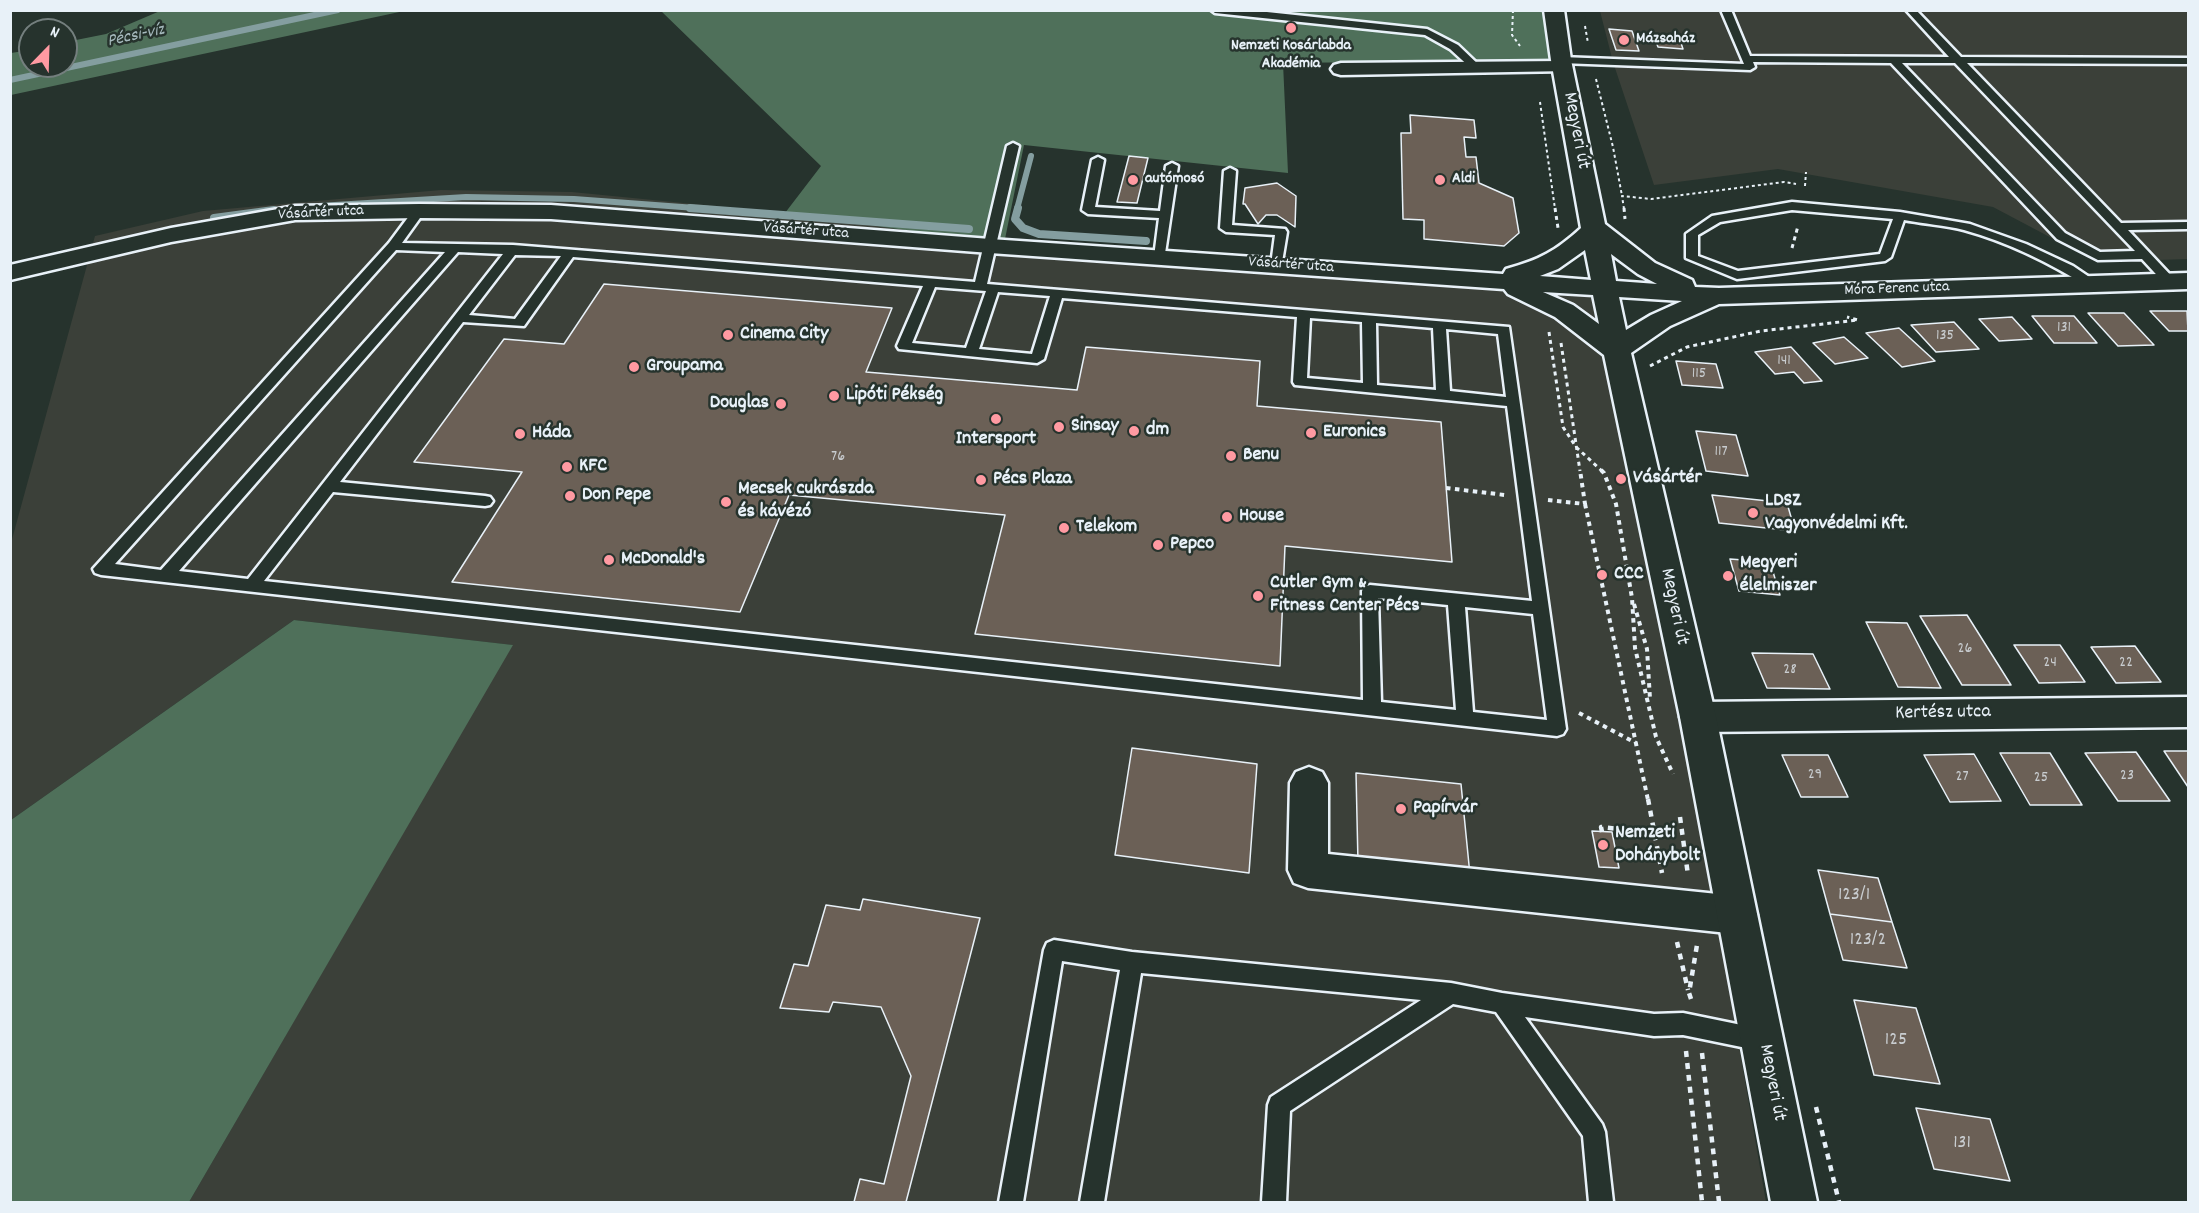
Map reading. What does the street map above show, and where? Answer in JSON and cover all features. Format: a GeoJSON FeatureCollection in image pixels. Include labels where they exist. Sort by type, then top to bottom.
{"type":"FeatureCollection","features":[{"type":"Feature","properties":{"kind":"street","name":"Megyeri út"},"geometry":{"type":"LineString","coordinates":[[1554,10],[1562,63],[1607,288],[1632,356],[1698,717],[1794,1203]]}},
{"type":"Feature","properties":{"kind":"street"},"geometry":{"type":"LineString","coordinates":[[1341,69],[1478,68],[1562,63]]}},
{"type":"Feature","properties":{"kind":"street","name":"Vásártér utca"},"geometry":{"type":"LineString","coordinates":[[10,273],[171,235],[295,213],[551,212],[990,246],[1607,288]]}},
{"type":"Feature","properties":{"kind":"street"},"geometry":{"type":"LineString","coordinates":[[1475,278],[1534,272],[1559,260],[1595,228],[1641,267],[1668,281],[1719,296]]}},
{"type":"Feature","properties":{"kind":"street"},"geometry":{"type":"LineString","coordinates":[[1475,278],[1524,291],[1632,356],[1652,323],[1719,296]]}},
{"type":"Feature","properties":{"kind":"street","name":"Móra Ferenc utca"},"geometry":{"type":"LineString","coordinates":[[1607,288],[1719,296],[2180,282]]}},
{"type":"Feature","properties":{"kind":"street","name":"Kertész utca"},"geometry":{"type":"LineString","coordinates":[[1698,717],[2188,712]]}},
{"type":"Feature","properties":{"kind":"street"},"geometry":{"type":"LineString","coordinates":[[1309,783],[1308,870],[1737,915]]}},
{"type":"Feature","properties":{"kind":"lane"},"geometry":{"type":"LineString","coordinates":[[1215,10],[1427,32],[1454,47],[1478,68]]}},
{"type":"Feature","properties":{"kind":"lane"},"geometry":{"type":"LineString","coordinates":[[1562,63],[1591,61],[1750,67],[1726,10]]}},
{"type":"Feature","properties":{"kind":"lane"},"geometry":{"type":"LineString","coordinates":[[1910,10],[2144,255],[2180,282]]}},
{"type":"Feature","properties":{"kind":"lane"},"geometry":{"type":"LineString","coordinates":[[1747,60],[2188,61]]}},
{"type":"Feature","properties":{"kind":"lane"},"geometry":{"type":"LineString","coordinates":[[1894,60],[2061,236],[2098,256],[2144,255]]}},
{"type":"Feature","properties":{"kind":"lane"},"geometry":{"type":"LineString","coordinates":[[971,353],[986,288],[990,246],[1014,146]]}},
{"type":"Feature","properties":{"kind":"lane"},"geometry":{"type":"LineString","coordinates":[[1098,160],[1089,210],[1166,215]]}},
{"type":"Feature","properties":{"kind":"lane"},"geometry":{"type":"LineString","coordinates":[[1160,257],[1172,166]]}},
{"type":"Feature","properties":{"kind":"lane"},"geometry":{"type":"LineString","coordinates":[[1230,171],[1227,228],[1281,232],[1277,265]]}},
{"type":"Feature","properties":{"kind":"lane"},"geometry":{"type":"LineString","coordinates":[[1900,216],[1885,257],[1737,275],[1692,258],[1692,234],[1716,219],[1802,206],[1900,216],[1966,227],[2069,269],[2095,285]]}},
{"type":"Feature","properties":{"kind":"lane"},"geometry":{"type":"LineString","coordinates":[[393,246],[570,253],[1504,330],[1557,729],[101,569],[393,246],[419,211]]}},
{"type":"Feature","properties":{"kind":"lane"},"geometry":{"type":"LineString","coordinates":[[2117,227],[2188,225]]}},
{"type":"Feature","properties":{"kind":"lane"},"geometry":{"type":"LineString","coordinates":[[252,585],[513,249]]}},
{"type":"Feature","properties":{"kind":"lane"},"geometry":{"type":"LineString","coordinates":[[166,575],[453,250]]}},
{"type":"Feature","properties":{"kind":"lane"},"geometry":{"type":"LineString","coordinates":[[459,318],[519,323],[570,253]]}},
{"type":"Feature","properties":{"kind":"lane"},"geometry":{"type":"LineString","coordinates":[[930,284],[904,346],[1037,359],[1057,294]]}},
{"type":"Feature","properties":{"kind":"lane"},"geometry":{"type":"LineString","coordinates":[[1304,314],[1300,382],[1513,402]]}},
{"type":"Feature","properties":{"kind":"lane"},"geometry":{"type":"LineString","coordinates":[[1370,319],[1370,389]]}},
{"type":"Feature","properties":{"kind":"lane"},"geometry":{"type":"LineString","coordinates":[[1439,325],[1443,396]]}},
{"type":"Feature","properties":{"kind":"lane"},"geometry":{"type":"LineString","coordinates":[[329,486],[485,501]]}},
{"type":"Feature","properties":{"kind":"lane"},"geometry":{"type":"LineString","coordinates":[[1372,709],[1370,591],[1541,608]]}},
{"type":"Feature","properties":{"kind":"lane"},"geometry":{"type":"LineString","coordinates":[[1456,599],[1466,719]]}},
{"type":"Feature","properties":{"kind":"lane"},"geometry":{"type":"LineString","coordinates":[[1011,1203],[1054,950],[1132,962],[1451,993],[1502,1003],[1654,1025],[1691,1025],[1762,1040]]}},
{"type":"Feature","properties":{"kind":"lane"},"geometry":{"type":"LineString","coordinates":[[1092,1203],[1132,962]]}},
{"type":"Feature","properties":{"kind":"lane"},"geometry":{"type":"LineString","coordinates":[[1274,1203],[1279,1105],[1451,993]]}},
{"type":"Feature","properties":{"kind":"lane"},"geometry":{"type":"LineString","coordinates":[[1502,1003],[1594,1132],[1601,1203]]}},
{"type":"Feature","properties":{"kind":"path"},"geometry":{"type":"LineString","coordinates":[[1513,10],[1512,35],[1515,42],[1533,58],[1535,66],[1559,235],[1555,248],[1548,255],[1559,260]]}},
{"type":"Feature","properties":{"kind":"path"},"geometry":{"type":"LineString","coordinates":[[1584,21],[1622,195]]}},
{"type":"Feature","properties":{"kind":"path"},"geometry":{"type":"LineString","coordinates":[[1805,186],[1806,172]]}},
{"type":"Feature","properties":{"kind":"path"},"geometry":{"type":"LineString","coordinates":[[1785,268],[1798,226],[1810,216],[1802,206]]}},
{"type":"Feature","properties":{"kind":"path"},"geometry":{"type":"LineString","coordinates":[[1561,313],[1549,330],[1563,427],[1576,447],[1604,472],[1616,504],[1632,598],[1635,648],[1656,737],[1674,779]]}},
{"type":"Feature","properties":{"kind":"path"},"geometry":{"type":"LineString","coordinates":[[1561,313],[1576,447],[1585,504],[1637,743],[1654,833],[1681,909],[1698,939],[1689,993],[1691,1025],[1719,1203]]}},
{"type":"Feature","properties":{"kind":"path"},"geometry":{"type":"LineString","coordinates":[[1632,356],[1648,367],[1687,347],[1761,331],[1858,320],[1840,315]]}},
{"type":"Feature","properties":{"kind":"path"},"geometry":{"type":"LineString","coordinates":[[1446,488],[1585,504]]}},
{"type":"Feature","properties":{"kind":"path"},"geometry":{"type":"LineString","coordinates":[[1632,598],[1647,649],[1650,709]]}},
{"type":"Feature","properties":{"kind":"path"},"geometry":{"type":"LineString","coordinates":[[1553,700],[1637,743]]}},
{"type":"Feature","properties":{"kind":"path"},"geometry":{"type":"LineString","coordinates":[[1679,810],[1681,909],[1689,993],[1702,1203]]}},
{"type":"Feature","properties":{"kind":"path"},"geometry":{"type":"LineString","coordinates":[[1602,832],[1601,827],[1654,833]]}},
{"type":"Feature","properties":{"kind":"path"},"geometry":{"type":"LineString","coordinates":[[1814,1098],[1839,1203]]}},
{"type":"Feature","properties":{"kind":"shaded area"},"geometry":{"type":"Polygon","coordinates":[[[1600,11],[2188,11],[2188,259],[2097,262],[1993,207],[1778,169],[1654,185],[1613,62],[1600,11]]]}},
{"type":"Feature","properties":{"kind":"shaded area"},"geometry":{"type":"Polygon","coordinates":[[[441,190],[572,192],[785,213],[1004,244],[1608,291],[1766,1202],[189,1202],[512,645],[294,620],[11,820],[11,543],[95,236],[203,211],[441,190]]]}},
{"type":"Feature","properties":{"kind":"green space"},"geometry":{"type":"Polygon","coordinates":[[[160,10],[404,11],[11,95],[11,53],[18,52],[18,78],[78,78],[78,40],[106,34],[160,10]]]}},
{"type":"Feature","properties":{"kind":"green space"},"geometry":{"type":"Polygon","coordinates":[[[661,11],[1554,11],[1561,60],[1283,63],[1288,173],[1024,145],[1004,244],[785,213],[821,166],[661,11]]]}},
{"type":"Feature","properties":{"kind":"green space"},"geometry":{"type":"Polygon","coordinates":[[[294,620],[513,645],[189,1202],[11,1202],[11,820],[294,620]]]}},
{"type":"Feature","properties":{"kind":"building","name":"Mázsaház"},"geometry":{"type":"Polygon","coordinates":[[[1609,29],[1632,31],[1639,51],[1616,50],[1609,29]]]}},
{"type":"Feature","properties":{"kind":"building"},"geometry":{"type":"Polygon","coordinates":[[[1655,39],[1680,40],[1683,49],[1658,47],[1655,39]]]}},
{"type":"Feature","properties":{"kind":"building","name":"Aldi"},"geometry":{"type":"Polygon","coordinates":[[[1410,115],[1474,120],[1476,138],[1464,137],[1466,157],[1476,157],[1479,183],[1513,198],[1519,233],[1504,246],[1424,239],[1424,220],[1403,219],[1401,133],[1411,133],[1410,115]]]}},
{"type":"Feature","properties":{"kind":"building","name":"autómosó"},"geometry":{"type":"Polygon","coordinates":[[[1129,156],[1148,158],[1137,203],[1117,202],[1129,156]]]}},
{"type":"Feature","properties":{"kind":"building"},"geometry":{"type":"Polygon","coordinates":[[[1277,183],[1296,196],[1295,227],[1277,215],[1266,215],[1258,224],[1243,204],[1245,188],[1277,183]]]}},
{"type":"Feature","properties":{"kind":"building","name":"Pécs Plaza"},"geometry":{"type":"Polygon","coordinates":[[[604,284],[892,308],[866,372],[1077,390],[1086,347],[1260,361],[1257,406],[1441,422],[1452,562],[1285,546],[1280,666],[975,634],[1005,515],[789,495],[740,612],[452,582],[522,472],[414,462],[504,339],[564,344],[604,284]]]}},
{"type":"Feature","properties":{"kind":"building"},"geometry":{"type":"Polygon","coordinates":[[[2150,311],[2187,311],[2188,331],[2169,331],[2150,311]]]}},
{"type":"Feature","properties":{"kind":"building"},"geometry":{"type":"Polygon","coordinates":[[[2088,313],[2124,313],[2154,345],[2118,346],[2088,313]]]}},
{"type":"Feature","properties":{"kind":"building"},"geometry":{"type":"Polygon","coordinates":[[[2032,316],[2074,316],[2097,343],[2054,343],[2032,316]]]}},
{"type":"Feature","properties":{"kind":"building"},"geometry":{"type":"Polygon","coordinates":[[[2012,317],[2032,339],[1999,341],[1979,319],[2012,317]]]}},
{"type":"Feature","properties":{"kind":"building"},"geometry":{"type":"Polygon","coordinates":[[[1954,322],[1979,349],[1936,352],[1911,325],[1954,322]]]}},
{"type":"Feature","properties":{"kind":"building"},"geometry":{"type":"Polygon","coordinates":[[[1899,328],[1935,361],[1902,367],[1866,333],[1899,328]]]}},
{"type":"Feature","properties":{"kind":"building"},"geometry":{"type":"Polygon","coordinates":[[[1844,337],[1868,358],[1835,364],[1813,343],[1844,337]]]}},
{"type":"Feature","properties":{"kind":"building"},"geometry":{"type":"Polygon","coordinates":[[[1791,347],[1822,381],[1804,383],[1794,372],[1775,374],[1755,352],[1791,347]]]}},
{"type":"Feature","properties":{"kind":"building"},"geometry":{"type":"Polygon","coordinates":[[[1676,361],[1716,364],[1723,388],[1682,385],[1676,361]]]}},
{"type":"Feature","properties":{"kind":"building"},"geometry":{"type":"Polygon","coordinates":[[[1696,431],[1736,435],[1748,476],[1706,471],[1696,431]]]}},
{"type":"Feature","properties":{"kind":"building","name":"LDSZ Vagyonvédelmi Kft."},"geometry":{"type":"Polygon","coordinates":[[[1712,495],[1787,503],[1795,531],[1719,523],[1712,495]]]}},
{"type":"Feature","properties":{"kind":"building"},"geometry":{"type":"Polygon","coordinates":[[[1730,559],[1770,562],[1780,595],[1739,591],[1730,559]]]}},
{"type":"Feature","properties":{"kind":"building"},"geometry":{"type":"Polygon","coordinates":[[[1967,615],[2011,685],[1962,685],[1920,616],[1967,615]]]}},
{"type":"Feature","properties":{"kind":"building"},"geometry":{"type":"Polygon","coordinates":[[[1866,622],[1907,623],[1941,688],[1898,687],[1866,622]]]}},
{"type":"Feature","properties":{"kind":"building"},"geometry":{"type":"Polygon","coordinates":[[[2014,645],[2060,645],[2085,682],[2039,683],[2014,645]]]}},
{"type":"Feature","properties":{"kind":"building"},"geometry":{"type":"Polygon","coordinates":[[[2135,646],[2161,682],[2116,683],[2091,647],[2135,646]]]}},
{"type":"Feature","properties":{"kind":"building"},"geometry":{"type":"Polygon","coordinates":[[[1752,653],[1813,654],[1830,689],[1767,688],[1752,653]]]}},
{"type":"Feature","properties":{"kind":"building"},"geometry":{"type":"Polygon","coordinates":[[[1132,748],[1257,764],[1249,873],[1115,855],[1132,748]]]}},
{"type":"Feature","properties":{"kind":"building"},"geometry":{"type":"Polygon","coordinates":[[[2164,751],[2188,751],[2188,787],[2164,751]]]}},
{"type":"Feature","properties":{"kind":"building"},"geometry":{"type":"Polygon","coordinates":[[[2136,752],[2170,801],[2118,801],[2085,753],[2136,752]]]}},
{"type":"Feature","properties":{"kind":"building"},"geometry":{"type":"Polygon","coordinates":[[[2000,753],[2050,753],[2082,805],[2030,805],[2000,753]]]}},
{"type":"Feature","properties":{"kind":"building"},"geometry":{"type":"Polygon","coordinates":[[[1974,754],[2001,801],[1950,802],[1924,755],[1974,754]]]}},
{"type":"Feature","properties":{"kind":"building"},"geometry":{"type":"Polygon","coordinates":[[[1782,755],[1828,755],[1848,797],[1801,797],[1782,755]]]}},
{"type":"Feature","properties":{"kind":"building"},"geometry":{"type":"Polygon","coordinates":[[[1356,773],[1461,784],[1470,875],[1358,863],[1356,773]]]}},
{"type":"Feature","properties":{"kind":"building"},"geometry":{"type":"Polygon","coordinates":[[[1592,831],[1612,832],[1619,868],[1599,867],[1592,831]]]}},
{"type":"Feature","properties":{"kind":"building"},"geometry":{"type":"Polygon","coordinates":[[[1818,870],[1878,878],[1892,922],[1830,914],[1818,870]]]}},
{"type":"Feature","properties":{"kind":"building"},"geometry":{"type":"Polygon","coordinates":[[[863,899],[980,918],[906,1202],[854,1202],[860,1179],[884,1184],[911,1076],[881,1007],[833,1002],[829,1012],[780,1008],[794,964],[808,966],[826,905],[860,910],[863,899]]]}},
{"type":"Feature","properties":{"kind":"building"},"geometry":{"type":"Polygon","coordinates":[[[1830,914],[1892,922],[1907,968],[1843,960],[1830,914]]]}},
{"type":"Feature","properties":{"kind":"building"},"geometry":{"type":"Polygon","coordinates":[[[1854,1000],[1916,1008],[1940,1084],[1874,1075],[1854,1000]]]}},
{"type":"Feature","properties":{"kind":"building"},"geometry":{"type":"Polygon","coordinates":[[[1916,1108],[1990,1119],[2010,1181],[1934,1169],[1916,1108]]]}},
{"type":"Feature","properties":{"kind":"waterway","name":"Pécsi-víz"},"geometry":{"type":"LineString","coordinates":[[10,80],[338,10]]}},
{"type":"Feature","properties":{"kind":"waterway"},"geometry":{"type":"LineString","coordinates":[[1017,209],[1031,156]]}},
{"type":"Feature","properties":{"kind":"waterway"},"geometry":{"type":"LineString","coordinates":[[302,207],[466,197],[574,199],[709,209]]}},
{"type":"Feature","properties":{"kind":"waterway"},"geometry":{"type":"LineString","coordinates":[[690,208],[969,229]]}},
{"type":"Feature","properties":{"kind":"waterway"},"geometry":{"type":"LineString","coordinates":[[1018,208],[1015,219],[1023,228],[1039,234],[1146,241]]}},
{"type":"Feature","properties":{"kind":"waterway"},"geometry":{"type":"LineString","coordinates":[[214,218],[274,210]]}},
{"type":"Feature","properties":{"kind":"place","name":"Nemzeti Kosárlabda Akadémia"},"geometry":{"type":"Point","coordinates":[1291,28]}},
{"type":"Feature","properties":{"kind":"place","name":"Mázsaház"},"geometry":{"type":"Point","coordinates":[1624,40]}},
{"type":"Feature","properties":{"kind":"place","name":"autómosó"},"geometry":{"type":"Point","coordinates":[1133,180]}},
{"type":"Feature","properties":{"kind":"place","name":"Aldi"},"geometry":{"type":"Point","coordinates":[1440,180]}},
{"type":"Feature","properties":{"kind":"place","name":"Cinema City"},"geometry":{"type":"Point","coordinates":[728,335]}},
{"type":"Feature","properties":{"kind":"place","name":"Groupama"},"geometry":{"type":"Point","coordinates":[634,367]}},
{"type":"Feature","properties":{"kind":"place","name":"Lipóti Pékség"},"geometry":{"type":"Point","coordinates":[834,396]}},
{"type":"Feature","properties":{"kind":"place","name":"Douglas"},"geometry":{"type":"Point","coordinates":[781,404]}},
{"type":"Feature","properties":{"kind":"place","name":"Intersport"},"geometry":{"type":"Point","coordinates":[996,419]}},
{"type":"Feature","properties":{"kind":"place","name":"Sinsay"},"geometry":{"type":"Point","coordinates":[1059,427]}},
{"type":"Feature","properties":{"kind":"place","name":"dm"},"geometry":{"type":"Point","coordinates":[1134,431]}},
{"type":"Feature","properties":{"kind":"place","name":"Euronics"},"geometry":{"type":"Point","coordinates":[1311,433]}},
{"type":"Feature","properties":{"kind":"place","name":"Háda"},"geometry":{"type":"Point","coordinates":[520,434]}},
{"type":"Feature","properties":{"kind":"place","name":"Benu"},"geometry":{"type":"Point","coordinates":[1231,456]}},
{"type":"Feature","properties":{"kind":"place","name":"KFC"},"geometry":{"type":"Point","coordinates":[567,467]}},
{"type":"Feature","properties":{"kind":"place","name":"Vásártér"},"geometry":{"type":"Point","coordinates":[1621,479]}},
{"type":"Feature","properties":{"kind":"place","name":"Pécs Plaza"},"geometry":{"type":"Point","coordinates":[981,480]}},
{"type":"Feature","properties":{"kind":"place","name":"Don Pepe"},"geometry":{"type":"Point","coordinates":[570,496]}},
{"type":"Feature","properties":{"kind":"place","name":"Mecsek cukrászda és kávézó"},"geometry":{"type":"Point","coordinates":[726,502]}},
{"type":"Feature","properties":{"kind":"place","name":"LDSZ Vagyonvédelmi Kft."},"geometry":{"type":"Point","coordinates":[1753,513]}},
{"type":"Feature","properties":{"kind":"place","name":"House"},"geometry":{"type":"Point","coordinates":[1227,517]}},
{"type":"Feature","properties":{"kind":"place","name":"Telekom"},"geometry":{"type":"Point","coordinates":[1064,528]}},
{"type":"Feature","properties":{"kind":"place","name":"Pepco"},"geometry":{"type":"Point","coordinates":[1158,545]}},
{"type":"Feature","properties":{"kind":"place","name":"McDonald's"},"geometry":{"type":"Point","coordinates":[609,560]}},
{"type":"Feature","properties":{"kind":"place","name":"CCC"},"geometry":{"type":"Point","coordinates":[1602,575]}},
{"type":"Feature","properties":{"kind":"place","name":"Megyeri élelmiszer"},"geometry":{"type":"Point","coordinates":[1728,576]}},
{"type":"Feature","properties":{"kind":"place","name":"Cutler Gym & Fitness Center Pécs"},"geometry":{"type":"Point","coordinates":[1258,596]}},
{"type":"Feature","properties":{"kind":"place","name":"Papírvár"},"geometry":{"type":"Point","coordinates":[1401,809]}},
{"type":"Feature","properties":{"kind":"place","name":"Nemzeti Dohánybolt"},"geometry":{"type":"Point","coordinates":[1603,845]}}]}
